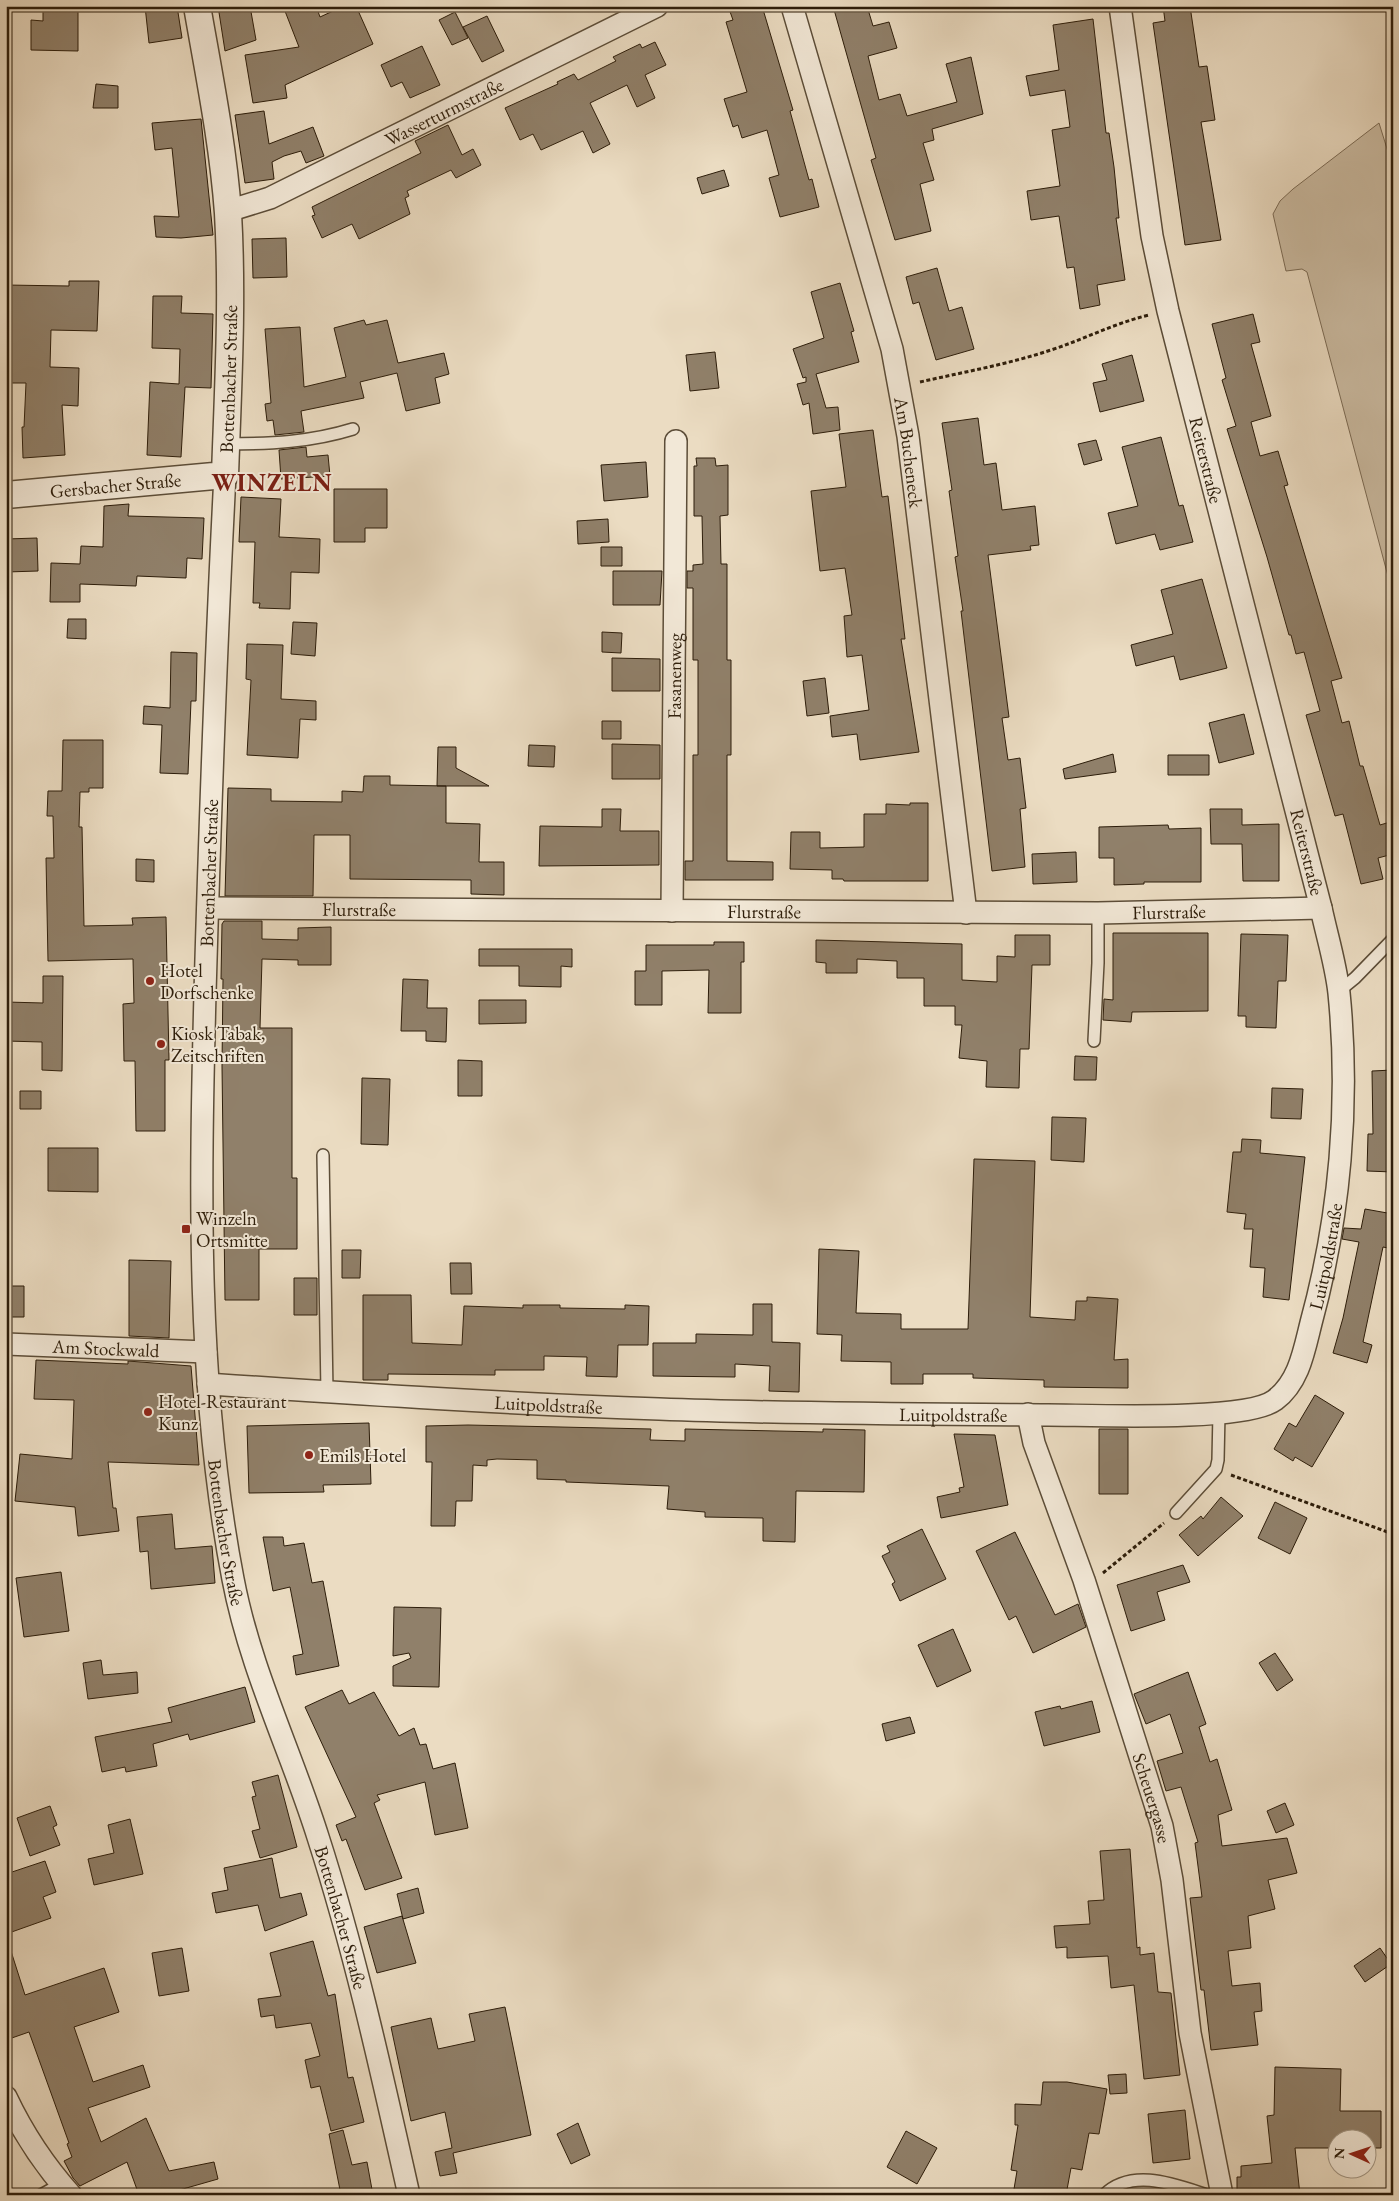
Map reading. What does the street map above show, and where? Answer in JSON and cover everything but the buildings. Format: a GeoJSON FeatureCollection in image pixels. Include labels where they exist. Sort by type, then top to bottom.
{"type":"FeatureCollection","features":[{"type":"Feature","properties":{"kind":"street","name":"Bottenbacher Straße"},"geometry":{"type":"LineString","coordinates":[[197,6],[216,118],[228,211],[231,286],[208,908],[201,1211],[208,1384],[220,1489],[232,1575],[240,1614],[252,1654],[313,1822],[341,1908],[366,2007],[409,2195]]}},
{"type":"Feature","properties":{"kind":"street","name":"Wasserturmstraße"},"geometry":{"type":"LineString","coordinates":[[228,211],[270,198],[657,6]]}},
{"type":"Feature","properties":{"kind":"street","name":"Am Bucheneck"},"geometry":{"type":"LineString","coordinates":[[792,6],[892,349],[900,386],[966,912]]}},
{"type":"Feature","properties":{"kind":"street","name":"Reiterstraße"},"geometry":{"type":"LineString","coordinates":[[1120,6],[1152,236],[1168,311],[1321,908]]}},
{"type":"Feature","properties":{"kind":"street","name":"Fasanenweg"},"geometry":{"type":"LineString","coordinates":[[672,911],[676,442]]}},
{"type":"Feature","properties":{"kind":"street","name":"Gersbacher Straße"},"geometry":{"type":"LineString","coordinates":[[6,495],[225,475]]}},
{"type":"Feature","properties":{"kind":"street","name":"Flurstraße"},"geometry":{"type":"LineString","coordinates":[[208,908],[1098,913],[1321,908]]}},
{"type":"Feature","properties":{"kind":"street","name":"Luitpoldstraße"},"geometry":{"type":"LineString","coordinates":[[208,1384],[662,1409],[1028,1414],[1219,1413],[1259,1409],[1271,1404],[1284,1393],[1300,1367],[1315,1310],[1332,1228],[1340,1160],[1342,1065],[1339,991],[1321,908]]}},
{"type":"Feature","properties":{"kind":"street","name":"Am Stockwald"},"geometry":{"type":"LineString","coordinates":[[6,1344],[206,1352]]}},
{"type":"Feature","properties":{"kind":"street","name":"Scheuergasse"},"geometry":{"type":"LineString","coordinates":[[1028,1414],[1034,1442],[1084,1580],[1166,1842],[1190,2033],[1222,2195]]}},
{"type":"Feature","properties":{"kind":"street"},"geometry":{"type":"LineString","coordinates":[[6,2097],[19,2124],[40,2157],[66,2189]]}},
{"type":"Feature","properties":{"kind":"lane"},"geometry":{"type":"LineString","coordinates":[[226,444],[274,444],[308,440],[324,438],[353,429]]}},
{"type":"Feature","properties":{"kind":"lane"},"geometry":{"type":"LineString","coordinates":[[1094,1041],[1098,963],[1098,913]]}},
{"type":"Feature","properties":{"kind":"lane"},"geometry":{"type":"LineString","coordinates":[[1339,991],[1355,978],[1393,939]]}},
{"type":"Feature","properties":{"kind":"lane"},"geometry":{"type":"LineString","coordinates":[[323,1155],[328,1392]]}},
{"type":"Feature","properties":{"kind":"lane"},"geometry":{"type":"LineString","coordinates":[[1176,1514],[1216,1470],[1219,1413]]}},
{"type":"Feature","properties":{"kind":"lane"},"geometry":{"type":"LineString","coordinates":[[1104,2195],[1124,2183],[1145,2179],[1173,2184],[1207,2195]]}},
{"type":"Feature","properties":{"kind":"lane"},"geometry":{"type":"LineString","coordinates":[[41,2195],[66,2189]]}},
{"type":"Feature","properties":{"kind":"path"},"geometry":{"type":"LineString","coordinates":[[900,386],[1026,358],[1053,350],[1104,328],[1168,311]]}},
{"type":"Feature","properties":{"kind":"path"},"geometry":{"type":"LineString","coordinates":[[1216,1470],[1393,1534]]}},
{"type":"Feature","properties":{"kind":"path"},"geometry":{"type":"LineString","coordinates":[[1084,1580],[1102,1574],[1176,1514]]}},
{"type":"Feature","properties":{"kind":"shaded area"},"geometry":{"type":"Polygon","coordinates":[[[1379,123],[1393,168],[1393,595],[1307,272],[1302,269],[1286,271],[1273,214],[1280,201],[1293,189],[1379,123]]]}},
{"type":"Feature","properties":{"kind":"place","name":"Hotel Dorfschenke"},"geometry":{"type":"Point","coordinates":[150,981]}},
{"type":"Feature","properties":{"kind":"place","name":"Kiosk Tabak, Zeitschriften"},"geometry":{"type":"Point","coordinates":[161,1044]}},
{"type":"Feature","properties":{"kind":"place","name":"Winzeln Ortsmitte"},"geometry":{"type":"Point","coordinates":[186,1229]}},
{"type":"Feature","properties":{"kind":"place","name":"Hotel-Restaurant Kunz"},"geometry":{"type":"Point","coordinates":[148,1412]}},
{"type":"Feature","properties":{"kind":"place","name":"Emils Hotel"},"geometry":{"type":"Point","coordinates":[309,1455]}},
{"type":"Feature","properties":{"kind":"district","name":"WINZELN"},"geometry":{"type":"Point","coordinates":[272,482]}}]}
